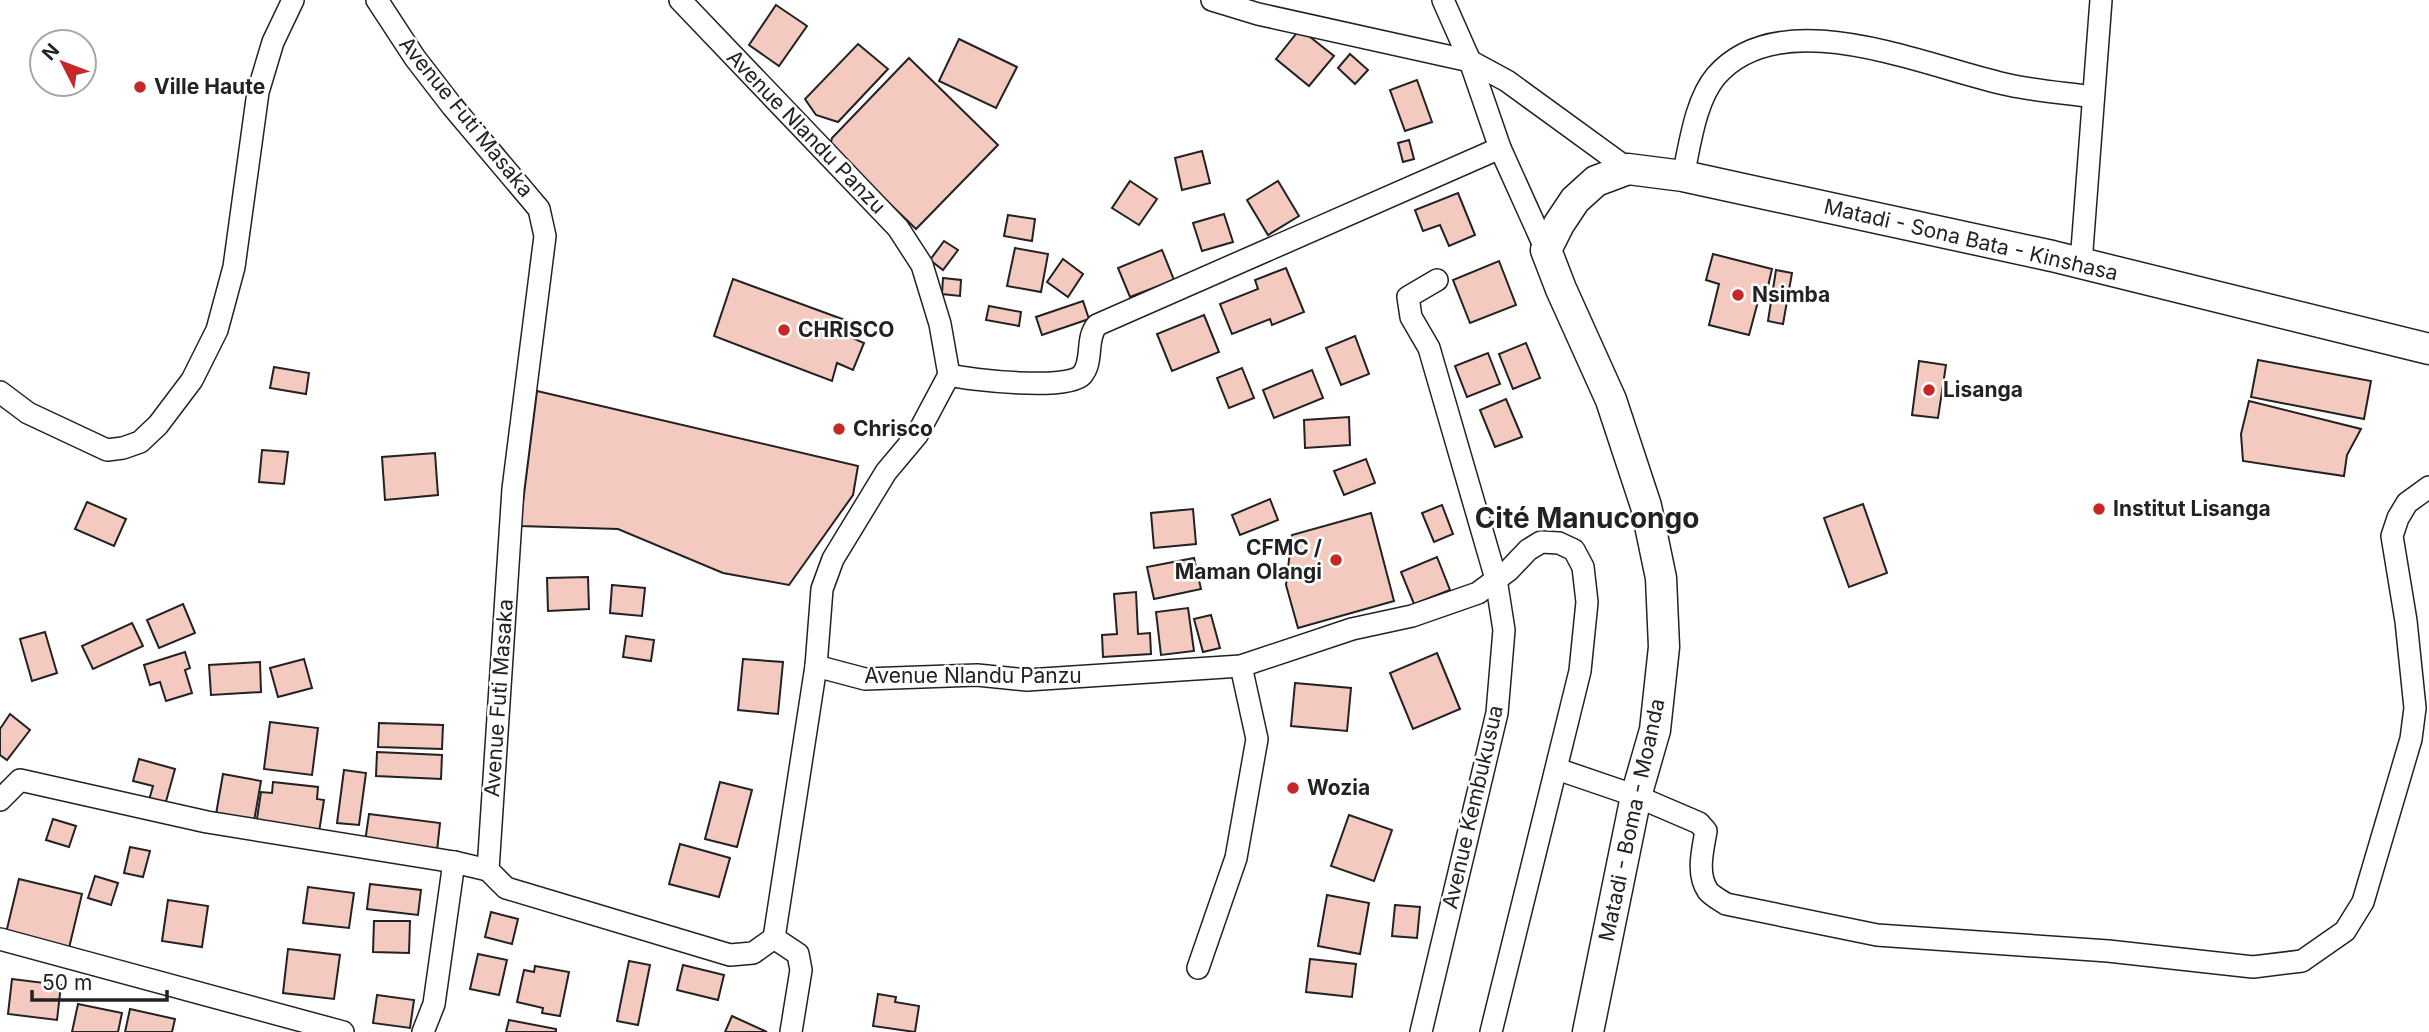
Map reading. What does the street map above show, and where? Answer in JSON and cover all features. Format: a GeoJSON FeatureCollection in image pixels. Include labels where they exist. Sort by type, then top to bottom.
{"type":"FeatureCollection","features":[{"type":"Feature","properties":{"kind":"highway","name":"Matadi - Sona Bata - Kinshasa"},"geometry":{"type":"LineString","coordinates":[[1546,250],[1559,224],[1576,200],[1596,181],[1628,169],[1683,176],[2081,264],[2429,349]]}},
{"type":"Feature","properties":{"kind":"highway","name":"Matadi - Boma - Moanda"},"geometry":{"type":"LineString","coordinates":[[1546,250],[1560,289],[1611,400],[1646,506],[1661,578],[1664,647],[1655,730],[1636,796],[1588,1032]]}},
{"type":"Feature","properties":{"kind":"street"},"geometry":{"type":"LineString","coordinates":[[0,392],[28,413],[107,450],[140,442],[159,425],[192,380],[217,330],[234,267],[258,92],[273,42],[293,0]]}},
{"type":"Feature","properties":{"kind":"street","name":"Avenue Futi Masaka"},"geometry":{"type":"LineString","coordinates":[[377,0],[415,58],[452,106],[539,209],[545,236],[513,489],[488,870]]}},
{"type":"Feature","properties":{"kind":"street","name":"Avenue Nlandu Panzu"},"geometry":{"type":"LineString","coordinates":[[680,0],[898,228],[922,265],[940,324],[949,376]]}},
{"type":"Feature","properties":{"kind":"street"},"geometry":{"type":"LineString","coordinates":[[1212,0],[1258,14],[1470,61],[1507,81],[1628,169]]}},
{"type":"Feature","properties":{"kind":"street"},"geometry":{"type":"LineString","coordinates":[[1443,0],[1470,61],[1500,148],[1546,250]]}},
{"type":"Feature","properties":{"kind":"street"},"geometry":{"type":"LineString","coordinates":[[2081,264],[2101,0]]}},
{"type":"Feature","properties":{"kind":"street"},"geometry":{"type":"LineString","coordinates":[[1683,176],[1696,115],[1714,78],[1731,60],[1765,45],[1802,39],[1852,43],[2009,85],[2093,97]]}},
{"type":"Feature","properties":{"kind":"street"},"geometry":{"type":"LineString","coordinates":[[0,800],[20,780],[207,822],[454,862],[488,870],[506,888],[730,955],[753,953],[774,938],[816,666],[822,589],[834,559],[887,472],[917,435],[949,376],[1053,384],[1071,382],[1082,375],[1088,360],[1091,331],[1097,325],[1500,148]]}},
{"type":"Feature","properties":{"kind":"street","name":"Avenue Kembukusua"},"geometry":{"type":"LineString","coordinates":[[1421,1032],[1497,713],[1504,630],[1496,579],[1429,348],[1411,317],[1408,297],[1437,280]]}},
{"type":"Feature","properties":{"kind":"street"},"geometry":{"type":"LineString","coordinates":[[1490,1032],[1557,769],[1636,796],[1699,823],[1706,831],[1702,879],[1709,893],[1726,904],[1877,935],[2108,951],[2253,967],[2302,961],[2345,931],[2363,902],[2411,739],[2415,708],[2406,621],[2392,536],[2407,503],[2429,487]]}},
{"type":"Feature","properties":{"kind":"street","name":"Avenue Nlandu Panzu"},"geometry":{"type":"LineString","coordinates":[[816,666],[865,679],[976,675],[1027,680],[1241,666],[1352,629],[1412,616],[1453,603],[1478,593],[1541,542],[1559,543],[1574,550],[1583,567],[1587,602],[1580,671],[1557,769]]}},
{"type":"Feature","properties":{"kind":"street"},"geometry":{"type":"LineString","coordinates":[[1198,968],[1236,858],[1257,739],[1241,666]]}},
{"type":"Feature","properties":{"kind":"street"},"geometry":{"type":"LineString","coordinates":[[423,1032],[434,1004],[454,862]]}},
{"type":"Feature","properties":{"kind":"street"},"geometry":{"type":"LineString","coordinates":[[774,938],[798,954],[801,970],[791,1032]]}},
{"type":"Feature","properties":{"kind":"street"},"geometry":{"type":"LineString","coordinates":[[0,939],[343,1032]]}},
{"type":"Feature","properties":{"kind":"building"},"geometry":{"type":"Polygon","coordinates":[[[776,5],[807,26],[779,66],[749,45],[776,5]]]}},
{"type":"Feature","properties":{"kind":"building"},"geometry":{"type":"Polygon","coordinates":[[[1300,29],[1334,56],[1309,86],[1276,59],[1300,29]]]}},
{"type":"Feature","properties":{"kind":"building"},"geometry":{"type":"Polygon","coordinates":[[[959,39],[1017,67],[996,108],[939,81],[959,39]]]}},
{"type":"Feature","properties":{"kind":"building"},"geometry":{"type":"Polygon","coordinates":[[[858,44],[888,69],[838,122],[816,115],[805,99],[858,44]]]}},
{"type":"Feature","properties":{"kind":"building"},"geometry":{"type":"Polygon","coordinates":[[[1350,54],[1368,70],[1355,84],[1338,68],[1350,54]]]}},
{"type":"Feature","properties":{"kind":"building"},"geometry":{"type":"Polygon","coordinates":[[[909,58],[998,145],[916,229],[830,146],[832,138],[909,58]]]}},
{"type":"Feature","properties":{"kind":"building"},"geometry":{"type":"Polygon","coordinates":[[[1417,80],[1432,122],[1405,131],[1390,90],[1417,80]]]}},
{"type":"Feature","properties":{"kind":"building"},"geometry":{"type":"Polygon","coordinates":[[[1409,140],[1414,159],[1403,162],[1398,143],[1409,140]]]}},
{"type":"Feature","properties":{"kind":"building"},"geometry":{"type":"Polygon","coordinates":[[[1202,151],[1210,183],[1182,190],[1175,158],[1202,151]]]}},
{"type":"Feature","properties":{"kind":"building"},"geometry":{"type":"Polygon","coordinates":[[[1130,181],[1157,199],[1139,225],[1112,208],[1130,181]]]}},
{"type":"Feature","properties":{"kind":"building"},"geometry":{"type":"Polygon","coordinates":[[[1278,181],[1299,216],[1268,235],[1247,200],[1278,181]]]}},
{"type":"Feature","properties":{"kind":"building"},"geometry":{"type":"Polygon","coordinates":[[[1458,193],[1475,235],[1449,246],[1440,225],[1423,231],[1415,210],[1458,193]]]}},
{"type":"Feature","properties":{"kind":"building"},"geometry":{"type":"Polygon","coordinates":[[[1224,214],[1233,242],[1202,251],[1193,223],[1224,214]]]}},
{"type":"Feature","properties":{"kind":"building"},"geometry":{"type":"Polygon","coordinates":[[[1008,215],[1035,219],[1032,241],[1004,236],[1008,215]]]}},
{"type":"Feature","properties":{"kind":"building"},"geometry":{"type":"Polygon","coordinates":[[[944,241],[958,250],[943,270],[930,260],[944,241]]]}},
{"type":"Feature","properties":{"kind":"building"},"geometry":{"type":"Polygon","coordinates":[[[1015,248],[1048,254],[1041,292],[1007,286],[1015,248]]]}},
{"type":"Feature","properties":{"kind":"building"},"geometry":{"type":"Polygon","coordinates":[[[1162,250],[1174,280],[1130,297],[1118,268],[1162,250]]]}},
{"type":"Feature","properties":{"kind":"building","name":"Nsimba"},"geometry":{"type":"Polygon","coordinates":[[[1713,254],[1772,269],[1766,295],[1760,294],[1749,335],[1709,325],[1719,284],[1706,280],[1713,254]]]}},
{"type":"Feature","properties":{"kind":"building"},"geometry":{"type":"Polygon","coordinates":[[[1063,259],[1083,274],[1068,297],[1047,282],[1063,259]]]}},
{"type":"Feature","properties":{"kind":"building"},"geometry":{"type":"Polygon","coordinates":[[[1499,261],[1516,305],[1470,323],[1453,280],[1499,261]]]}},
{"type":"Feature","properties":{"kind":"building"},"geometry":{"type":"Polygon","coordinates":[[[1286,268],[1304,312],[1272,325],[1270,319],[1232,334],[1220,304],[1258,289],[1255,280],[1286,268]]]}},
{"type":"Feature","properties":{"kind":"building"},"geometry":{"type":"Polygon","coordinates":[[[1776,270],[1792,273],[1783,324],[1768,321],[1776,270]]]}},
{"type":"Feature","properties":{"kind":"building"},"geometry":{"type":"Polygon","coordinates":[[[943,278],[961,280],[960,296],[942,294],[943,278]]]}},
{"type":"Feature","properties":{"kind":"building","name":"CHRISCO"},"geometry":{"type":"Polygon","coordinates":[[[733,279],[853,323],[850,337],[864,343],[853,370],[837,363],[832,381],[714,336],[733,279]]]}},
{"type":"Feature","properties":{"kind":"building"},"geometry":{"type":"Polygon","coordinates":[[[1083,301],[1089,319],[1042,335],[1036,317],[1083,301]]]}},
{"type":"Feature","properties":{"kind":"building"},"geometry":{"type":"Polygon","coordinates":[[[989,306],[1021,312],[1019,326],[986,320],[989,306]]]}},
{"type":"Feature","properties":{"kind":"building"},"geometry":{"type":"Polygon","coordinates":[[[1204,315],[1219,352],[1172,371],[1157,334],[1204,315]]]}},
{"type":"Feature","properties":{"kind":"building"},"geometry":{"type":"Polygon","coordinates":[[[1355,336],[1369,374],[1341,385],[1326,348],[1355,336]]]}},
{"type":"Feature","properties":{"kind":"building"},"geometry":{"type":"Polygon","coordinates":[[[1526,343],[1540,378],[1513,389],[1499,354],[1526,343]]]}},
{"type":"Feature","properties":{"kind":"building"},"geometry":{"type":"Polygon","coordinates":[[[1488,353],[1500,384],[1467,397],[1455,366],[1488,353]]]}},
{"type":"Feature","properties":{"kind":"building"},"geometry":{"type":"Polygon","coordinates":[[[2258,360],[2371,381],[2364,419],[2251,397],[2258,360]]]}},
{"type":"Feature","properties":{"kind":"building","name":"Lisanga"},"geometry":{"type":"Polygon","coordinates":[[[1919,361],[1946,365],[1938,418],[1912,415],[1919,361]]]}},
{"type":"Feature","properties":{"kind":"building"},"geometry":{"type":"Polygon","coordinates":[[[274,367],[309,373],[306,394],[270,388],[274,367]]]}},
{"type":"Feature","properties":{"kind":"building"},"geometry":{"type":"Polygon","coordinates":[[[1242,368],[1254,398],[1229,408],[1217,378],[1242,368]]]}},
{"type":"Feature","properties":{"kind":"building"},"geometry":{"type":"Polygon","coordinates":[[[1312,370],[1323,398],[1274,418],[1263,390],[1312,370]]]}},
{"type":"Feature","properties":{"kind":"building"},"geometry":{"type":"Polygon","coordinates":[[[537,391],[858,466],[853,495],[789,585],[723,573],[618,529],[520,526],[537,391]]]}},
{"type":"Feature","properties":{"kind":"building"},"geometry":{"type":"Polygon","coordinates":[[[1506,399],[1522,437],[1495,447],[1480,410],[1506,399]]]}},
{"type":"Feature","properties":{"kind":"building"},"geometry":{"type":"Polygon","coordinates":[[[2249,401],[2361,429],[2347,455],[2344,476],[2243,461],[2241,434],[2249,401]]]}},
{"type":"Feature","properties":{"kind":"building"},"geometry":{"type":"Polygon","coordinates":[[[1349,417],[1350,445],[1305,448],[1304,420],[1349,417]]]}},
{"type":"Feature","properties":{"kind":"building"},"geometry":{"type":"Polygon","coordinates":[[[262,450],[288,452],[284,484],[259,482],[262,450]]]}},
{"type":"Feature","properties":{"kind":"building"},"geometry":{"type":"Polygon","coordinates":[[[435,453],[438,495],[385,500],[382,457],[435,453]]]}},
{"type":"Feature","properties":{"kind":"building"},"geometry":{"type":"Polygon","coordinates":[[[1366,459],[1375,483],[1344,495],[1334,471],[1366,459]]]}},
{"type":"Feature","properties":{"kind":"building"},"geometry":{"type":"Polygon","coordinates":[[[1270,499],[1278,520],[1240,535],[1232,515],[1270,499]]]}},
{"type":"Feature","properties":{"kind":"building"},"geometry":{"type":"Polygon","coordinates":[[[87,502],[126,519],[114,546],[75,529],[87,502]]]}},
{"type":"Feature","properties":{"kind":"building"},"geometry":{"type":"Polygon","coordinates":[[[1863,504],[1887,573],[1849,587],[1824,518],[1863,504]]]}},
{"type":"Feature","properties":{"kind":"building"},"geometry":{"type":"Polygon","coordinates":[[[1442,505],[1453,534],[1434,542],[1422,513],[1442,505]]]}},
{"type":"Feature","properties":{"kind":"building"},"geometry":{"type":"Polygon","coordinates":[[[1193,509],[1196,544],[1154,548],[1151,513],[1193,509]]]}},
{"type":"Feature","properties":{"kind":"building","name":"CFMC / Maman Olangi"},"geometry":{"type":"Polygon","coordinates":[[[1371,513],[1394,601],[1298,628],[1286,585],[1292,535],[1371,513]]]}},
{"type":"Feature","properties":{"kind":"building"},"geometry":{"type":"Polygon","coordinates":[[[1437,557],[1450,590],[1414,604],[1401,572],[1437,557]]]}},
{"type":"Feature","properties":{"kind":"building"},"geometry":{"type":"Polygon","coordinates":[[[1194,558],[1201,589],[1154,599],[1147,567],[1194,558]]]}},
{"type":"Feature","properties":{"kind":"building"},"geometry":{"type":"Polygon","coordinates":[[[588,577],[589,609],[548,611],[547,578],[588,577]]]}},
{"type":"Feature","properties":{"kind":"building"},"geometry":{"type":"Polygon","coordinates":[[[612,585],[645,588],[642,616],[610,613],[612,585]]]}},
{"type":"Feature","properties":{"kind":"building"},"geometry":{"type":"Polygon","coordinates":[[[1136,592],[1138,634],[1150,633],[1151,654],[1103,657],[1102,635],[1117,634],[1114,594],[1136,592]]]}},
{"type":"Feature","properties":{"kind":"building"},"geometry":{"type":"Polygon","coordinates":[[[183,604],[195,633],[159,648],[147,620],[183,604]]]}},
{"type":"Feature","properties":{"kind":"building"},"geometry":{"type":"Polygon","coordinates":[[[1188,608],[1194,651],[1161,655],[1156,612],[1188,608]]]}},
{"type":"Feature","properties":{"kind":"building"},"geometry":{"type":"Polygon","coordinates":[[[1211,615],[1220,648],[1203,652],[1194,619],[1211,615]]]}},
{"type":"Feature","properties":{"kind":"building"},"geometry":{"type":"Polygon","coordinates":[[[132,623],[143,646],[93,669],[82,646],[132,623]]]}},
{"type":"Feature","properties":{"kind":"building"},"geometry":{"type":"Polygon","coordinates":[[[45,632],[57,673],[32,681],[20,639],[45,632]]]}},
{"type":"Feature","properties":{"kind":"building"},"geometry":{"type":"Polygon","coordinates":[[[626,636],[654,640],[651,661],[623,657],[626,636]]]}},
{"type":"Feature","properties":{"kind":"building"},"geometry":{"type":"Polygon","coordinates":[[[185,652],[190,668],[185,670],[192,693],[166,701],[160,682],[150,685],[144,665],[185,652]]]}},
{"type":"Feature","properties":{"kind":"building"},"geometry":{"type":"Polygon","coordinates":[[[1437,653],[1460,709],[1413,729],[1390,673],[1437,653]]]}},
{"type":"Feature","properties":{"kind":"building"},"geometry":{"type":"Polygon","coordinates":[[[304,659],[312,688],[278,697],[270,668],[304,659]]]}},
{"type":"Feature","properties":{"kind":"building"},"geometry":{"type":"Polygon","coordinates":[[[743,659],[783,662],[778,714],[738,710],[743,659]]]}},
{"type":"Feature","properties":{"kind":"building"},"geometry":{"type":"Polygon","coordinates":[[[260,662],[261,692],[211,695],[209,665],[260,662]]]}},
{"type":"Feature","properties":{"kind":"building"},"geometry":{"type":"Polygon","coordinates":[[[1295,683],[1351,688],[1347,731],[1291,726],[1295,683]]]}},
{"type":"Feature","properties":{"kind":"building"},"geometry":{"type":"Polygon","coordinates":[[[10,714],[30,730],[7,760],[0,755],[0,729],[10,714]]]}},
{"type":"Feature","properties":{"kind":"building"},"geometry":{"type":"Polygon","coordinates":[[[270,722],[318,728],[312,775],[264,769],[270,722]]]}},
{"type":"Feature","properties":{"kind":"building"},"geometry":{"type":"Polygon","coordinates":[[[379,723],[443,725],[442,749],[378,747],[379,723]]]}},
{"type":"Feature","properties":{"kind":"building"},"geometry":{"type":"Polygon","coordinates":[[[377,752],[442,755],[441,779],[376,776],[377,752]]]}},
{"type":"Feature","properties":{"kind":"building"},"geometry":{"type":"Polygon","coordinates":[[[139,759],[175,769],[165,805],[149,800],[153,786],[133,781],[139,759]]]}},
{"type":"Feature","properties":{"kind":"building"},"geometry":{"type":"Polygon","coordinates":[[[344,770],[366,773],[359,825],[337,823],[344,770]]]}},
{"type":"Feature","properties":{"kind":"building"},"geometry":{"type":"Polygon","coordinates":[[[223,774],[261,781],[253,827],[215,820],[223,774]]]}},
{"type":"Feature","properties":{"kind":"building"},"geometry":{"type":"Polygon","coordinates":[[[273,782],[318,787],[317,799],[324,800],[319,832],[256,825],[261,792],[272,793],[273,782]]]}},
{"type":"Feature","properties":{"kind":"building"},"geometry":{"type":"Polygon","coordinates":[[[720,782],[752,790],[737,847],[705,839],[720,782]]]}},
{"type":"Feature","properties":{"kind":"building"},"geometry":{"type":"Polygon","coordinates":[[[369,814],[440,823],[437,851],[365,842],[369,814]]]}},
{"type":"Feature","properties":{"kind":"building"},"geometry":{"type":"Polygon","coordinates":[[[1349,815],[1392,830],[1374,881],[1331,866],[1349,815]]]}},
{"type":"Feature","properties":{"kind":"building"},"geometry":{"type":"Polygon","coordinates":[[[53,819],[76,826],[69,847],[46,840],[53,819]]]}},
{"type":"Feature","properties":{"kind":"building"},"geometry":{"type":"Polygon","coordinates":[[[680,844],[730,858],[719,897],[669,884],[680,844]]]}},
{"type":"Feature","properties":{"kind":"building"},"geometry":{"type":"Polygon","coordinates":[[[130,847],[150,851],[143,877],[124,873],[130,847]]]}},
{"type":"Feature","properties":{"kind":"building"},"geometry":{"type":"Polygon","coordinates":[[[95,876],[118,883],[111,905],[88,898],[95,876]]]}},
{"type":"Feature","properties":{"kind":"building"},"geometry":{"type":"Polygon","coordinates":[[[19,879],[82,894],[69,948],[6,933],[19,879]]]}},
{"type":"Feature","properties":{"kind":"building"},"geometry":{"type":"Polygon","coordinates":[[[370,884],[421,890],[418,915],[367,909],[370,884]]]}},
{"type":"Feature","properties":{"kind":"building"},"geometry":{"type":"Polygon","coordinates":[[[308,887],[354,893],[349,928],[303,923],[308,887]]]}},
{"type":"Feature","properties":{"kind":"building"},"geometry":{"type":"Polygon","coordinates":[[[1327,895],[1369,903],[1360,954],[1318,946],[1327,895]]]}},
{"type":"Feature","properties":{"kind":"building"},"geometry":{"type":"Polygon","coordinates":[[[168,900],[208,906],[202,947],[162,941],[168,900]]]}},
{"type":"Feature","properties":{"kind":"building"},"geometry":{"type":"Polygon","coordinates":[[[1395,905],[1420,907],[1417,938],[1392,936],[1395,905]]]}},
{"type":"Feature","properties":{"kind":"building"},"geometry":{"type":"Polygon","coordinates":[[[491,912],[518,919],[512,944],[485,937],[491,912]]]}},
{"type":"Feature","properties":{"kind":"building"},"geometry":{"type":"Polygon","coordinates":[[[374,921],[410,921],[409,953],[373,952],[374,921]]]}},
{"type":"Feature","properties":{"kind":"building"},"geometry":{"type":"Polygon","coordinates":[[[288,949],[340,955],[334,999],[283,993],[288,949]]]}},
{"type":"Feature","properties":{"kind":"building"},"geometry":{"type":"Polygon","coordinates":[[[478,954],[507,960],[499,995],[470,989],[478,954]]]}},
{"type":"Feature","properties":{"kind":"building"},"geometry":{"type":"Polygon","coordinates":[[[1310,959],[1356,964],[1352,997],[1306,992],[1310,959]]]}},
{"type":"Feature","properties":{"kind":"building"},"geometry":{"type":"Polygon","coordinates":[[[629,961],[650,965],[638,1025],[617,1021],[629,961]]]}},
{"type":"Feature","properties":{"kind":"building"},"geometry":{"type":"Polygon","coordinates":[[[683,965],[724,975],[718,1000],[677,990],[683,965]]]}},
{"type":"Feature","properties":{"kind":"building"},"geometry":{"type":"Polygon","coordinates":[[[535,966],[569,972],[560,1016],[542,1013],[543,1008],[517,1002],[524,970],[534,972],[535,966]]]}},
{"type":"Feature","properties":{"kind":"building"},"geometry":{"type":"Polygon","coordinates":[[[12,979],[61,985],[57,1020],[8,1014],[12,979]]]}},
{"type":"Feature","properties":{"kind":"building"},"geometry":{"type":"Polygon","coordinates":[[[878,994],[896,997],[895,1002],[919,1006],[915,1032],[873,1026],[878,994]]]}},
{"type":"Feature","properties":{"kind":"building"},"geometry":{"type":"Polygon","coordinates":[[[377,995],[414,1000],[410,1028],[373,1023],[377,995]]]}},
{"type":"Feature","properties":{"kind":"building"},"geometry":{"type":"Polygon","coordinates":[[[78,1004],[122,1013],[118,1032],[72,1032],[78,1004]]]}},
{"type":"Feature","properties":{"kind":"building"},"geometry":{"type":"Polygon","coordinates":[[[130,1009],[175,1019],[172,1032],[125,1032],[130,1009]]]}},
{"type":"Feature","properties":{"kind":"building"},"geometry":{"type":"Polygon","coordinates":[[[732,1016],[767,1032],[725,1032],[732,1016]]]}},
{"type":"Feature","properties":{"kind":"building"},"geometry":{"type":"Polygon","coordinates":[[[509,1020],[556,1029],[556,1032],[506,1032],[509,1020]]]}},
{"type":"Feature","properties":{"kind":"place","name":"Ville Haute"},"geometry":{"type":"Point","coordinates":[140,87]}},
{"type":"Feature","properties":{"kind":"place","name":"Nsimba"},"geometry":{"type":"Point","coordinates":[1738,295]}},
{"type":"Feature","properties":{"kind":"place","name":"CHRISCO"},"geometry":{"type":"Point","coordinates":[784,330]}},
{"type":"Feature","properties":{"kind":"place","name":"Lisanga"},"geometry":{"type":"Point","coordinates":[1929,390]}},
{"type":"Feature","properties":{"kind":"place","name":"Chrisco"},"geometry":{"type":"Point","coordinates":[839,429]}},
{"type":"Feature","properties":{"kind":"place","name":"Institut Lisanga"},"geometry":{"type":"Point","coordinates":[2099,509]}},
{"type":"Feature","properties":{"kind":"place","name":"CFMC / Maman Olangi"},"geometry":{"type":"Point","coordinates":[1336,560]}},
{"type":"Feature","properties":{"kind":"place","name":"Wozia"},"geometry":{"type":"Point","coordinates":[1293,788]}},
{"type":"Feature","properties":{"kind":"district","name":"Cité Manucongo"},"geometry":{"type":"Point","coordinates":[1587,518]}}]}
